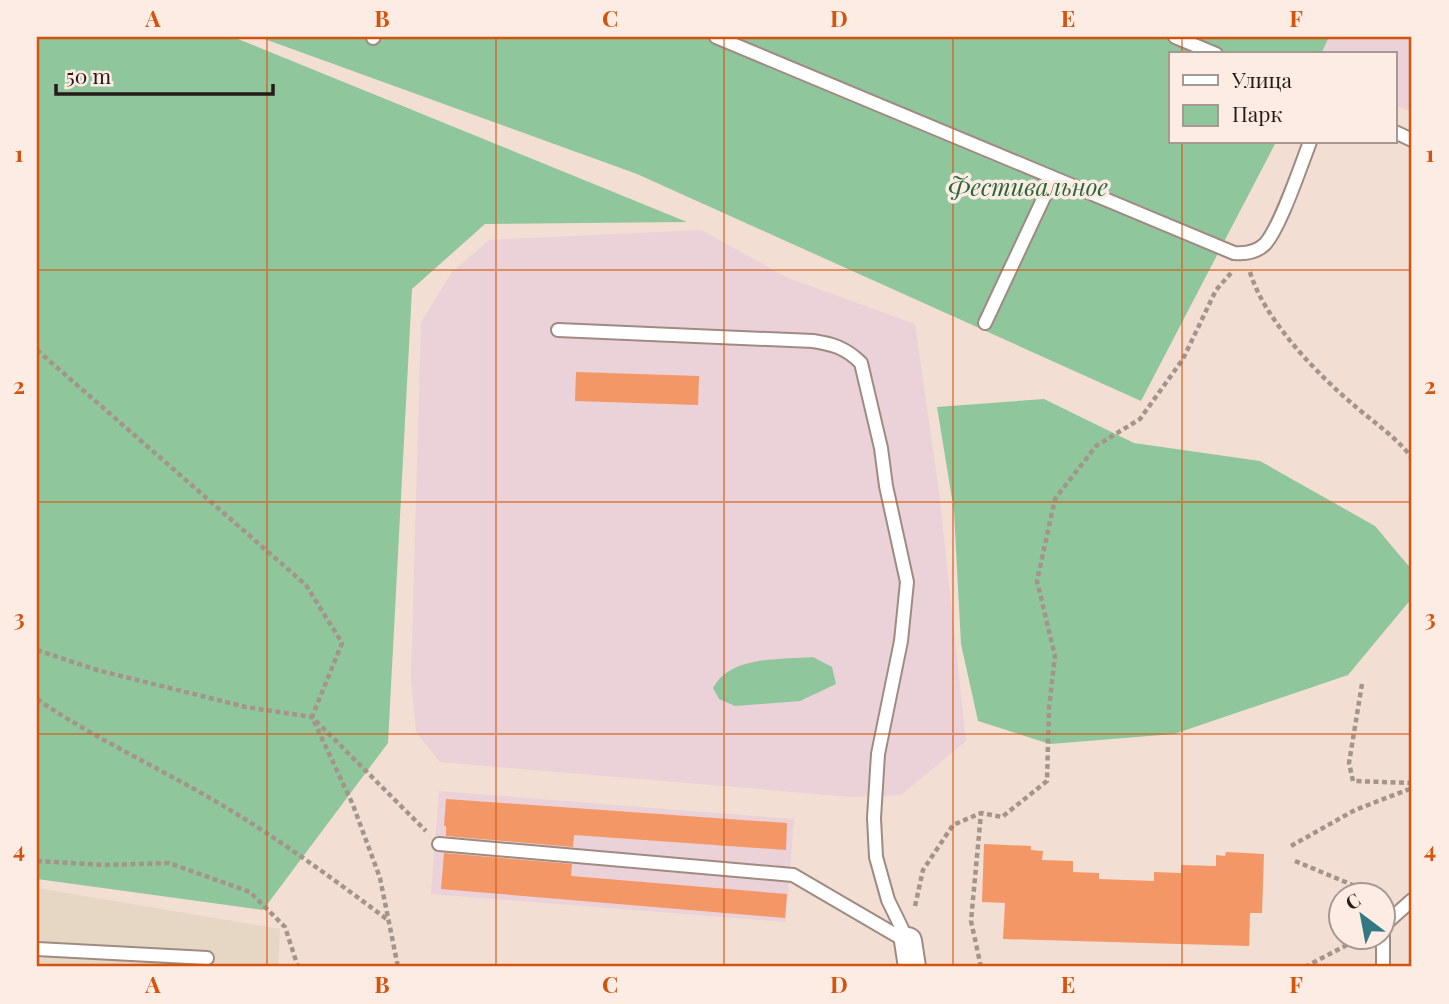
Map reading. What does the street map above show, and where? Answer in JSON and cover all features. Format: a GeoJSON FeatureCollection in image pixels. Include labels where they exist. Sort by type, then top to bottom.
{"type":"FeatureCollection","features":[{"type":"Feature","properties":{"kind":"lane"},"geometry":{"type":"LineString","coordinates":[[716,37],[1234,253],[1247,254],[1264,245],[1275,228],[1309,144]]}},
{"type":"Feature","properties":{"kind":"lane"},"geometry":{"type":"LineString","coordinates":[[1175,37],[1211,52]]}},
{"type":"Feature","properties":{"kind":"lane"},"geometry":{"type":"LineString","coordinates":[[985,323],[1053,178]]}},
{"type":"Feature","properties":{"kind":"lane"},"geometry":{"type":"LineString","coordinates":[[558,330],[813,341],[836,345],[851,353],[861,363],[881,448],[886,486],[907,582],[901,641],[878,754],[874,818],[876,857],[888,900],[910,954]]}},
{"type":"Feature","properties":{"kind":"lane"},"geometry":{"type":"LineString","coordinates":[[439,844],[793,875],[910,954]]}},
{"type":"Feature","properties":{"kind":"lane"},"geometry":{"type":"LineString","coordinates":[[1383,967],[1382,926],[1412,900]]}},
{"type":"Feature","properties":{"kind":"lane"},"geometry":{"type":"LineString","coordinates":[[37,949],[207,958]]}},
{"type":"Feature","properties":{"kind":"path"},"geometry":{"type":"LineString","coordinates":[[1247,254],[1250,275],[1276,324],[1354,406],[1402,445],[1412,458]]}},
{"type":"Feature","properties":{"kind":"path"},"geometry":{"type":"LineString","coordinates":[[910,954],[923,870],[953,825],[981,813],[1002,817],[1047,781],[1049,708],[1055,656],[1037,580],[1055,499],[1096,446],[1140,419],[1183,359],[1216,290],[1247,254]]}},
{"type":"Feature","properties":{"kind":"path"},"geometry":{"type":"LineString","coordinates":[[37,350],[306,585],[342,643],[312,717],[353,805],[380,878],[398,967]]}},
{"type":"Feature","properties":{"kind":"path"},"geometry":{"type":"LineString","coordinates":[[37,650],[97,670],[246,707],[312,717],[439,844]]}},
{"type":"Feature","properties":{"kind":"path"},"geometry":{"type":"LineString","coordinates":[[1362,684],[1349,763],[1353,781],[1412,785]]}},
{"type":"Feature","properties":{"kind":"path"},"geometry":{"type":"LineString","coordinates":[[37,699],[70,722],[204,794],[319,867],[388,920]]}},
{"type":"Feature","properties":{"kind":"path"},"geometry":{"type":"LineString","coordinates":[[1292,846],[1355,810],[1412,785]]}},
{"type":"Feature","properties":{"kind":"path"},"geometry":{"type":"LineString","coordinates":[[981,813],[971,921],[981,967]]}},
{"type":"Feature","properties":{"kind":"path"},"geometry":{"type":"LineString","coordinates":[[37,861],[169,863],[250,892],[285,927],[298,967]]}},
{"type":"Feature","properties":{"kind":"path"},"geometry":{"type":"LineString","coordinates":[[1295,861],[1343,881]]}},
{"type":"Feature","properties":{"kind":"path"},"geometry":{"type":"LineString","coordinates":[[1305,967],[1335,951]]}},
{"type":"Feature","properties":{"kind":"shaded area"},"geometry":{"type":"Polygon","coordinates":[[[1329,37],[1412,37],[1412,112],[1396,105],[1396,52],[1322,52],[1329,37]]]}},
{"type":"Feature","properties":{"kind":"shaded area"},"geometry":{"type":"Polygon","coordinates":[[[701,230],[788,278],[915,324],[939,492],[966,741],[901,795],[851,797],[440,762],[416,732],[411,678],[421,322],[452,272],[489,240],[701,230]]]}},
{"type":"Feature","properties":{"kind":"shaded area"},"geometry":{"type":"Polygon","coordinates":[[[439,791],[794,819],[786,922],[431,894],[439,791]]]}},
{"type":"Feature","properties":{"kind":"shaded area"},"geometry":{"type":"Polygon","coordinates":[[[37,888],[280,929],[278,967],[37,967],[37,888]]]}},
{"type":"Feature","properties":{"kind":"green space"},"geometry":{"type":"Polygon","coordinates":[[[37,37],[233,37],[687,222],[485,224],[412,289],[388,743],[263,910],[37,879],[37,37]]]}},
{"type":"Feature","properties":{"kind":"green space","name":"Фестивальное"},"geometry":{"type":"Polygon","coordinates":[[[259,37],[1329,37],[1322,52],[1169,52],[1169,144],[1275,144],[1141,401],[637,174],[259,37]]]}},
{"type":"Feature","properties":{"kind":"green space"},"geometry":{"type":"Polygon","coordinates":[[[1044,399],[1134,443],[1260,461],[1375,526],[1412,570],[1412,598],[1348,675],[1174,734],[1050,744],[978,721],[961,644],[954,511],[937,407],[1044,399]]]}},
{"type":"Feature","properties":{"kind":"green space"},"geometry":{"type":"Polygon","coordinates":[[[813,657],[832,667],[836,684],[800,701],[735,706],[719,699],[713,688],[721,677],[744,664],[772,659],[813,657]]]}},
{"type":"Feature","properties":{"kind":"building"},"geometry":{"type":"Polygon","coordinates":[[[576,372],[699,376],[698,405],[575,401],[576,372]]]}},
{"type":"Feature","properties":{"kind":"building"},"geometry":{"type":"Polygon","coordinates":[[[446,799],[787,823],[786,850],[574,835],[573,847],[446,836],[446,799]]]}},
{"type":"Feature","properties":{"kind":"building"},"geometry":{"type":"Polygon","coordinates":[[[984,844],[1031,846],[1031,850],[1043,851],[1042,860],[1073,861],[1073,872],[1099,873],[1099,879],[1154,881],[1154,872],[1181,873],[1181,865],[1216,866],[1216,855],[1225,856],[1226,852],[1264,854],[1262,913],[1250,913],[1249,946],[1003,939],[1005,903],[982,902],[984,844]]]}},
{"type":"Feature","properties":{"kind":"building"},"geometry":{"type":"Polygon","coordinates":[[[444,853],[572,864],[571,876],[787,894],[785,918],[441,889],[444,853]]]}}]}
